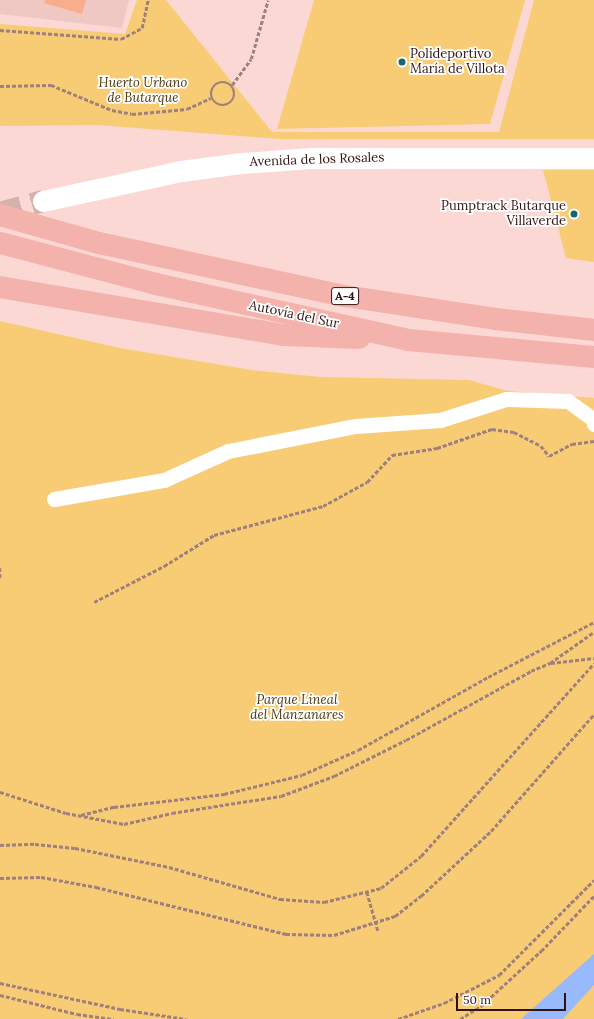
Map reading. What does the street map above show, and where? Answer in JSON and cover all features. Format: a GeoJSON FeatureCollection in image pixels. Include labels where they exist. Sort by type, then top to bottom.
{"type":"FeatureCollection","features":[{"type":"Feature","properties":{"kind":"highway","name":"A-4"},"geometry":{"type":"LineString","coordinates":[[0,215],[99,243],[345,296],[495,319],[594,330]]}},
{"type":"Feature","properties":{"kind":"highway","name":"Autovía del Sur"},"geometry":{"type":"LineString","coordinates":[[0,243],[47,257],[208,296],[408,340],[594,357]]}},
{"type":"Feature","properties":{"kind":"highway"},"geometry":{"type":"LineString","coordinates":[[0,287],[284,336],[408,340]]}},
{"type":"Feature","properties":{"kind":"street","name":"Avenida de los Rosales"},"geometry":{"type":"LineString","coordinates":[[43,201],[181,171],[242,162],[311,158],[594,158]]}},
{"type":"Feature","properties":{"kind":"street"},"geometry":{"type":"LineString","coordinates":[[54,499],[164,480],[228,451],[356,426],[440,420],[506,399],[568,401],[593,419],[594,424]]}},
{"type":"Feature","properties":{"kind":"path"},"geometry":{"type":"LineString","coordinates":[[0,30],[121,39],[142,28],[148,0]]}},
{"type":"Feature","properties":{"kind":"path"},"geometry":{"type":"LineString","coordinates":[[232,85],[251,59],[268,0]]}},
{"type":"Feature","properties":{"kind":"path"},"geometry":{"type":"LineString","coordinates":[[224,81],[232,85],[236,93],[229,105],[222,107],[215,104],[211,98],[211,90],[215,84],[224,81]]}},
{"type":"Feature","properties":{"kind":"path"},"geometry":{"type":"LineString","coordinates":[[0,86],[51,85],[112,110],[132,114],[187,109],[211,98]]}},
{"type":"Feature","properties":{"kind":"path"},"geometry":{"type":"LineString","coordinates":[[94,602],[164,566],[214,535],[323,506],[367,482],[392,455],[437,448],[492,429],[514,432],[541,446],[549,456],[572,444],[594,441]]}},
{"type":"Feature","properties":{"kind":"path"},"geometry":{"type":"LineString","coordinates":[[0,568],[0,579]]}},
{"type":"Feature","properties":{"kind":"path"},"geometry":{"type":"LineString","coordinates":[[80,815],[114,807],[224,794],[302,775],[358,750],[488,677],[594,622]]}},
{"type":"Feature","properties":{"kind":"path"},"geometry":{"type":"LineString","coordinates":[[550,663],[594,632]]}},
{"type":"Feature","properties":{"kind":"path"},"geometry":{"type":"LineString","coordinates":[[0,792],[80,815],[124,824],[172,813],[281,796],[347,769],[406,740],[531,670],[550,663],[594,658]]}},
{"type":"Feature","properties":{"kind":"path"},"geometry":{"type":"LineString","coordinates":[[0,845],[35,844],[75,848],[169,867],[280,899],[324,902],[381,888],[421,856],[594,663]]}},
{"type":"Feature","properties":{"kind":"path"},"geometry":{"type":"LineString","coordinates":[[0,878],[42,877],[96,887],[286,934],[334,935],[396,916],[420,896],[491,830],[594,714]]}},
{"type":"Feature","properties":{"kind":"path"},"geometry":{"type":"LineString","coordinates":[[398,1019],[444,1003],[499,975],[594,880]]}},
{"type":"Feature","properties":{"kind":"path"},"geometry":{"type":"LineString","coordinates":[[367,892],[378,930]]}},
{"type":"Feature","properties":{"kind":"path"},"geometry":{"type":"LineString","coordinates":[[460,1019],[482,1005],[541,951],[594,896]]}},
{"type":"Feature","properties":{"kind":"path"},"geometry":{"type":"LineString","coordinates":[[0,982],[112,1008],[186,1019]]}},
{"type":"Feature","properties":{"kind":"path"},"geometry":{"type":"LineString","coordinates":[[0,995],[77,1014],[114,1019]]}},
{"type":"Feature","properties":{"kind":"shaded area"},"geometry":{"type":"Polygon","coordinates":[[[0,0],[129,0],[122,28],[0,14],[0,0]]]}},
{"type":"Feature","properties":{"kind":"green space","name":"Huerto Urbano de Butarque"},"geometry":{"type":"Polygon","coordinates":[[[137,0],[166,0],[272,132],[499,132],[534,0],[594,0],[594,139],[280,139],[98,125],[0,126],[0,24],[125,34],[137,0]]]}},
{"type":"Feature","properties":{"kind":"green space","name":"Polideportivo María de Villota"},"geometry":{"type":"Polygon","coordinates":[[[314,0],[525,0],[490,124],[277,129],[314,0]]]}},
{"type":"Feature","properties":{"kind":"green space","name":"Pumptrack Butarque Villaverde"},"geometry":{"type":"Polygon","coordinates":[[[543,170],[594,170],[594,262],[566,258],[543,170]]]}},
{"type":"Feature","properties":{"kind":"green space","name":"Parque Lineal del Manzanares"},"geometry":{"type":"Polygon","coordinates":[[[0,321],[120,348],[252,370],[320,377],[469,380],[508,391],[594,398],[594,1019],[0,1019],[0,321]]]}},
{"type":"Feature","properties":{"kind":"water"},"geometry":{"type":"Polygon","coordinates":[[[594,954],[594,985],[563,1019],[521,1019],[594,954]]]}},
{"type":"Feature","properties":{"kind":"building"},"geometry":{"type":"Polygon","coordinates":[[[45,0],[86,0],[82,14],[44,3],[45,0]]]}},
{"type":"Feature","properties":{"kind":"tunnel"},"geometry":{"type":"LineString","coordinates":[[0,213],[43,201]]}},
{"type":"Feature","properties":{"kind":"place","name":"Polideportivo María de Villota"},"geometry":{"type":"Point","coordinates":[402,62]}},
{"type":"Feature","properties":{"kind":"place","name":"Pumptrack Butarque Villaverde"},"geometry":{"type":"Point","coordinates":[574,214]}}]}
